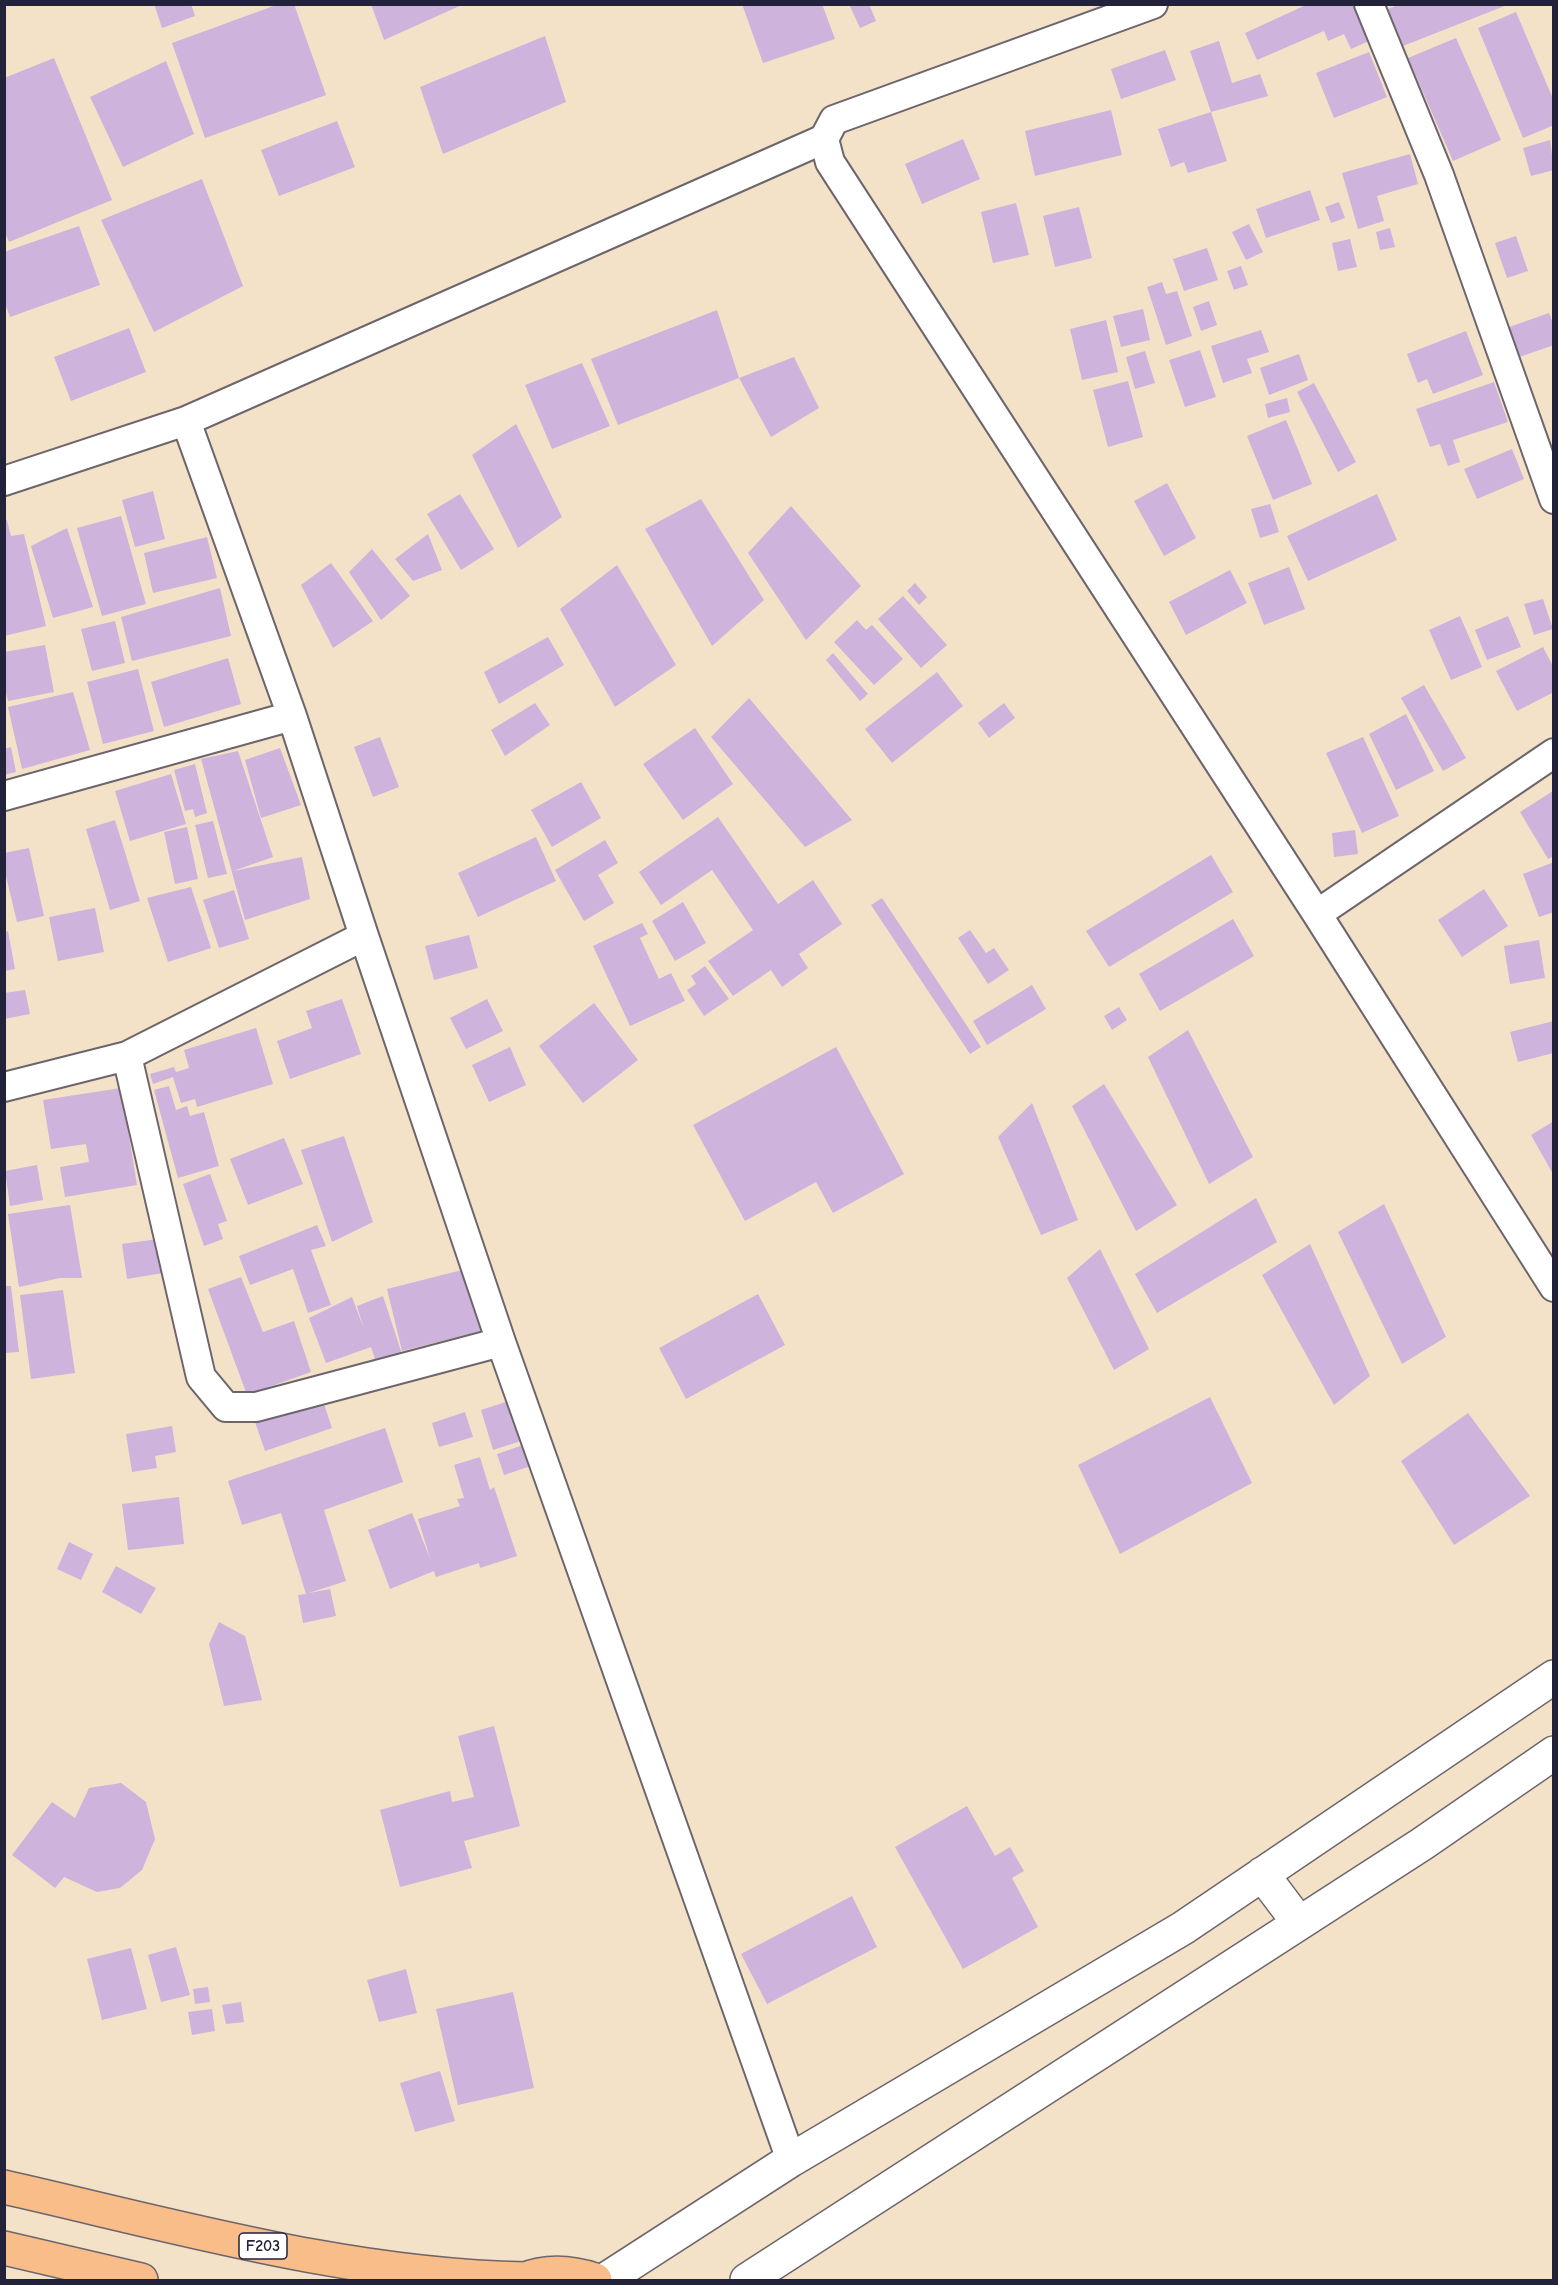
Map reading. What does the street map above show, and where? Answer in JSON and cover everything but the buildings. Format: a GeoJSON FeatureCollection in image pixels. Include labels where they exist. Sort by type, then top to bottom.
{"type":"FeatureCollection","features":[{"type":"Feature","properties":{"kind":"main road","name":"F203"},"geometry":{"type":"LineString","coordinates":[[4,2187],[340,2262],[459,2278],[525,2280]]}},
{"type":"Feature","properties":{"kind":"main road"},"geometry":{"type":"LineString","coordinates":[[4,2248],[141,2280]]}},
{"type":"Feature","properties":{"kind":"main road"},"geometry":{"type":"LineString","coordinates":[[525,2280],[551,2273],[577,2274],[594,2280]]}},
{"type":"Feature","properties":{"kind":"street"},"geometry":{"type":"LineString","coordinates":[[4,481],[186,422],[824,139],[834,120],[1092,15],[1153,4]]}},
{"type":"Feature","properties":{"kind":"street"},"geometry":{"type":"LineString","coordinates":[[1369,4],[1438,175],[1554,499]]}},
{"type":"Feature","properties":{"kind":"street"},"geometry":{"type":"LineString","coordinates":[[824,139],[830,162],[1317,914],[1554,1287]]}},
{"type":"Feature","properties":{"kind":"street"},"geometry":{"type":"LineString","coordinates":[[186,422],[292,716],[501,1342],[791,2160]]}},
{"type":"Feature","properties":{"kind":"street"},"geometry":{"type":"LineString","coordinates":[[4,796],[292,716]]}},
{"type":"Feature","properties":{"kind":"street"},"geometry":{"type":"LineString","coordinates":[[1317,914],[1554,753]]}},
{"type":"Feature","properties":{"kind":"street"},"geometry":{"type":"LineString","coordinates":[[4,1087],[127,1056],[364,936]]}},
{"type":"Feature","properties":{"kind":"street"},"geometry":{"type":"LineString","coordinates":[[127,1056],[201,1377],[226,1407],[255,1407],[501,1342]]}},
{"type":"Feature","properties":{"kind":"street"},"geometry":{"type":"LineString","coordinates":[[605,2280],[791,2160],[1184,1928],[1554,1677]]}},
{"type":"Feature","properties":{"kind":"street"},"geometry":{"type":"LineString","coordinates":[[747,2280],[1299,1923],[1554,1753]]}},
{"type":"Feature","properties":{"kind":"street"},"geometry":{"type":"LineString","coordinates":[[1262,1874],[1299,1923]]}}]}
